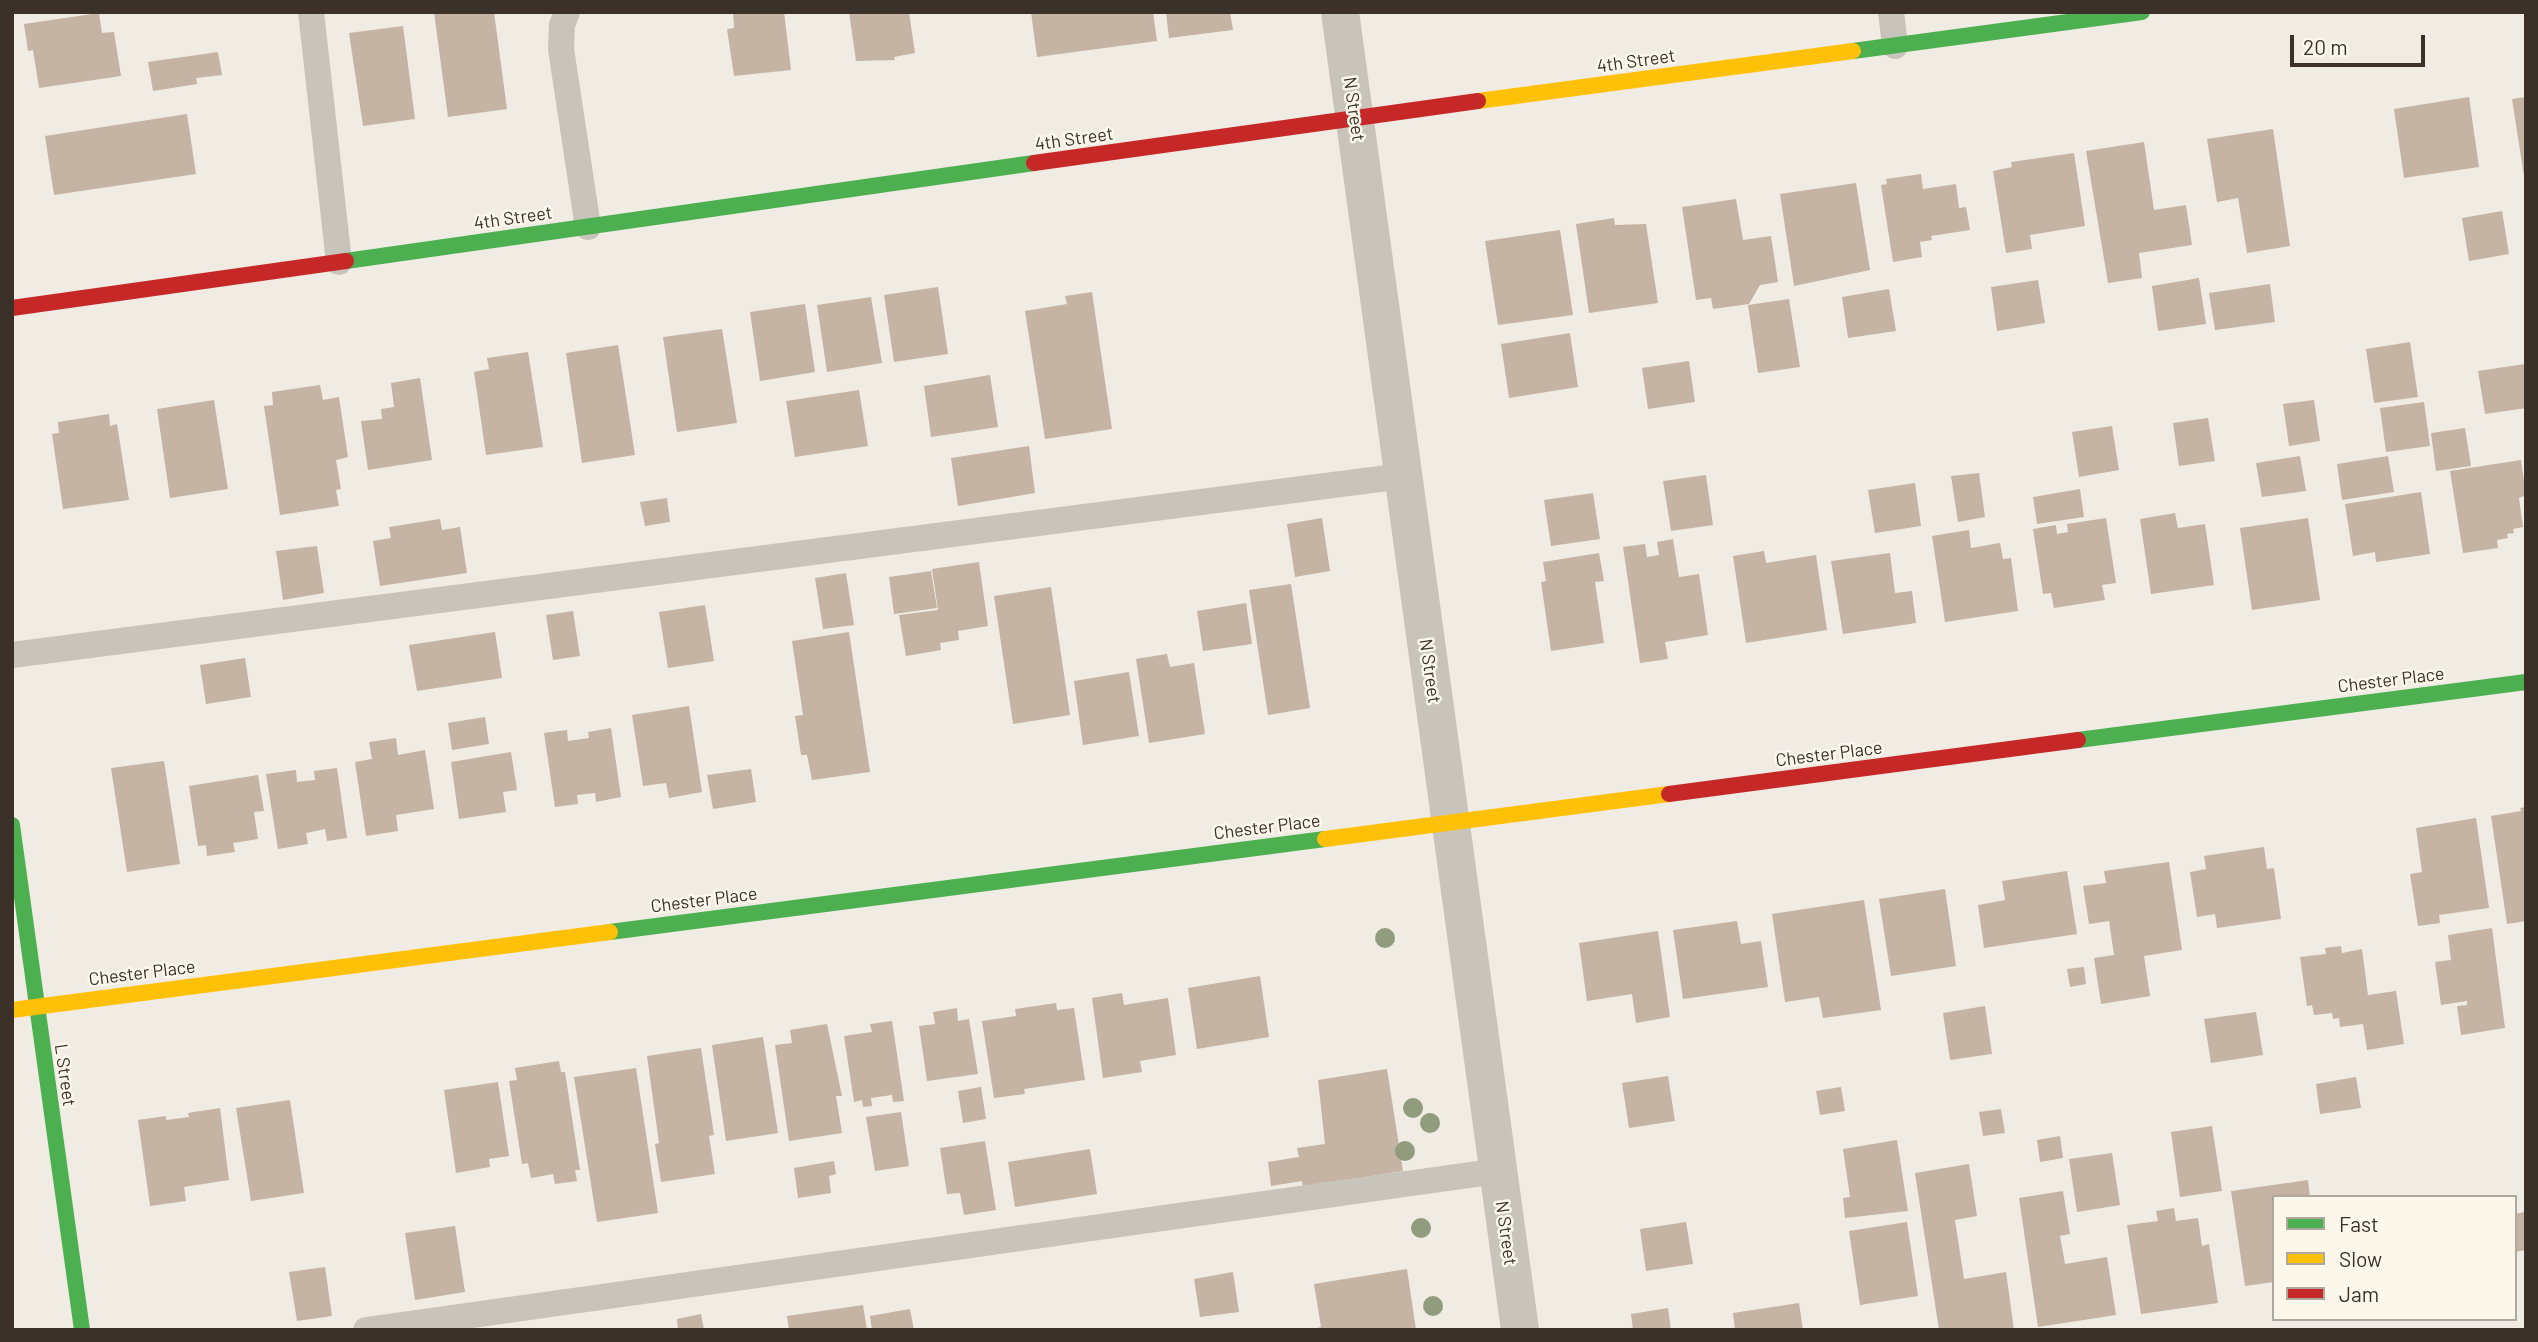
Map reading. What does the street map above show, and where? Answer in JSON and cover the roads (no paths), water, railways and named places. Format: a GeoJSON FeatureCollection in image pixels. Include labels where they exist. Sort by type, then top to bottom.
{"type":"FeatureCollection","features":[{"type":"Feature","properties":{"kind":"street","name":"N Street"},"geometry":{"type":"LineString","coordinates":[[1340,12],[1520,1330]]}},
{"type":"Feature","properties":{"kind":"street","name":"4th Street"},"geometry":{"type":"LineString","coordinates":[[12,308],[1355,118],[2142,12]]}},
{"type":"Feature","properties":{"kind":"street","name":"Chester Place"},"geometry":{"type":"LineString","coordinates":[[12,1010],[2526,682]]}},
{"type":"Feature","properties":{"kind":"street","name":"L Street"},"geometry":{"type":"LineString","coordinates":[[12,825],[82,1330]]}},
{"type":"Feature","properties":{"kind":"lane"},"geometry":{"type":"LineString","coordinates":[[311,12],[339,262]]}},
{"type":"Feature","properties":{"kind":"lane"},"geometry":{"type":"LineString","coordinates":[[567,12],[562,25],[561,49],[588,227]]}},
{"type":"Feature","properties":{"kind":"lane"},"geometry":{"type":"LineString","coordinates":[[1891,12],[1895,46]]}},
{"type":"Feature","properties":{"kind":"lane"},"geometry":{"type":"LineString","coordinates":[[12,655],[1403,476]]}},
{"type":"Feature","properties":{"kind":"lane"},"geometry":{"type":"LineString","coordinates":[[366,1330],[1498,1171]]}}]}
